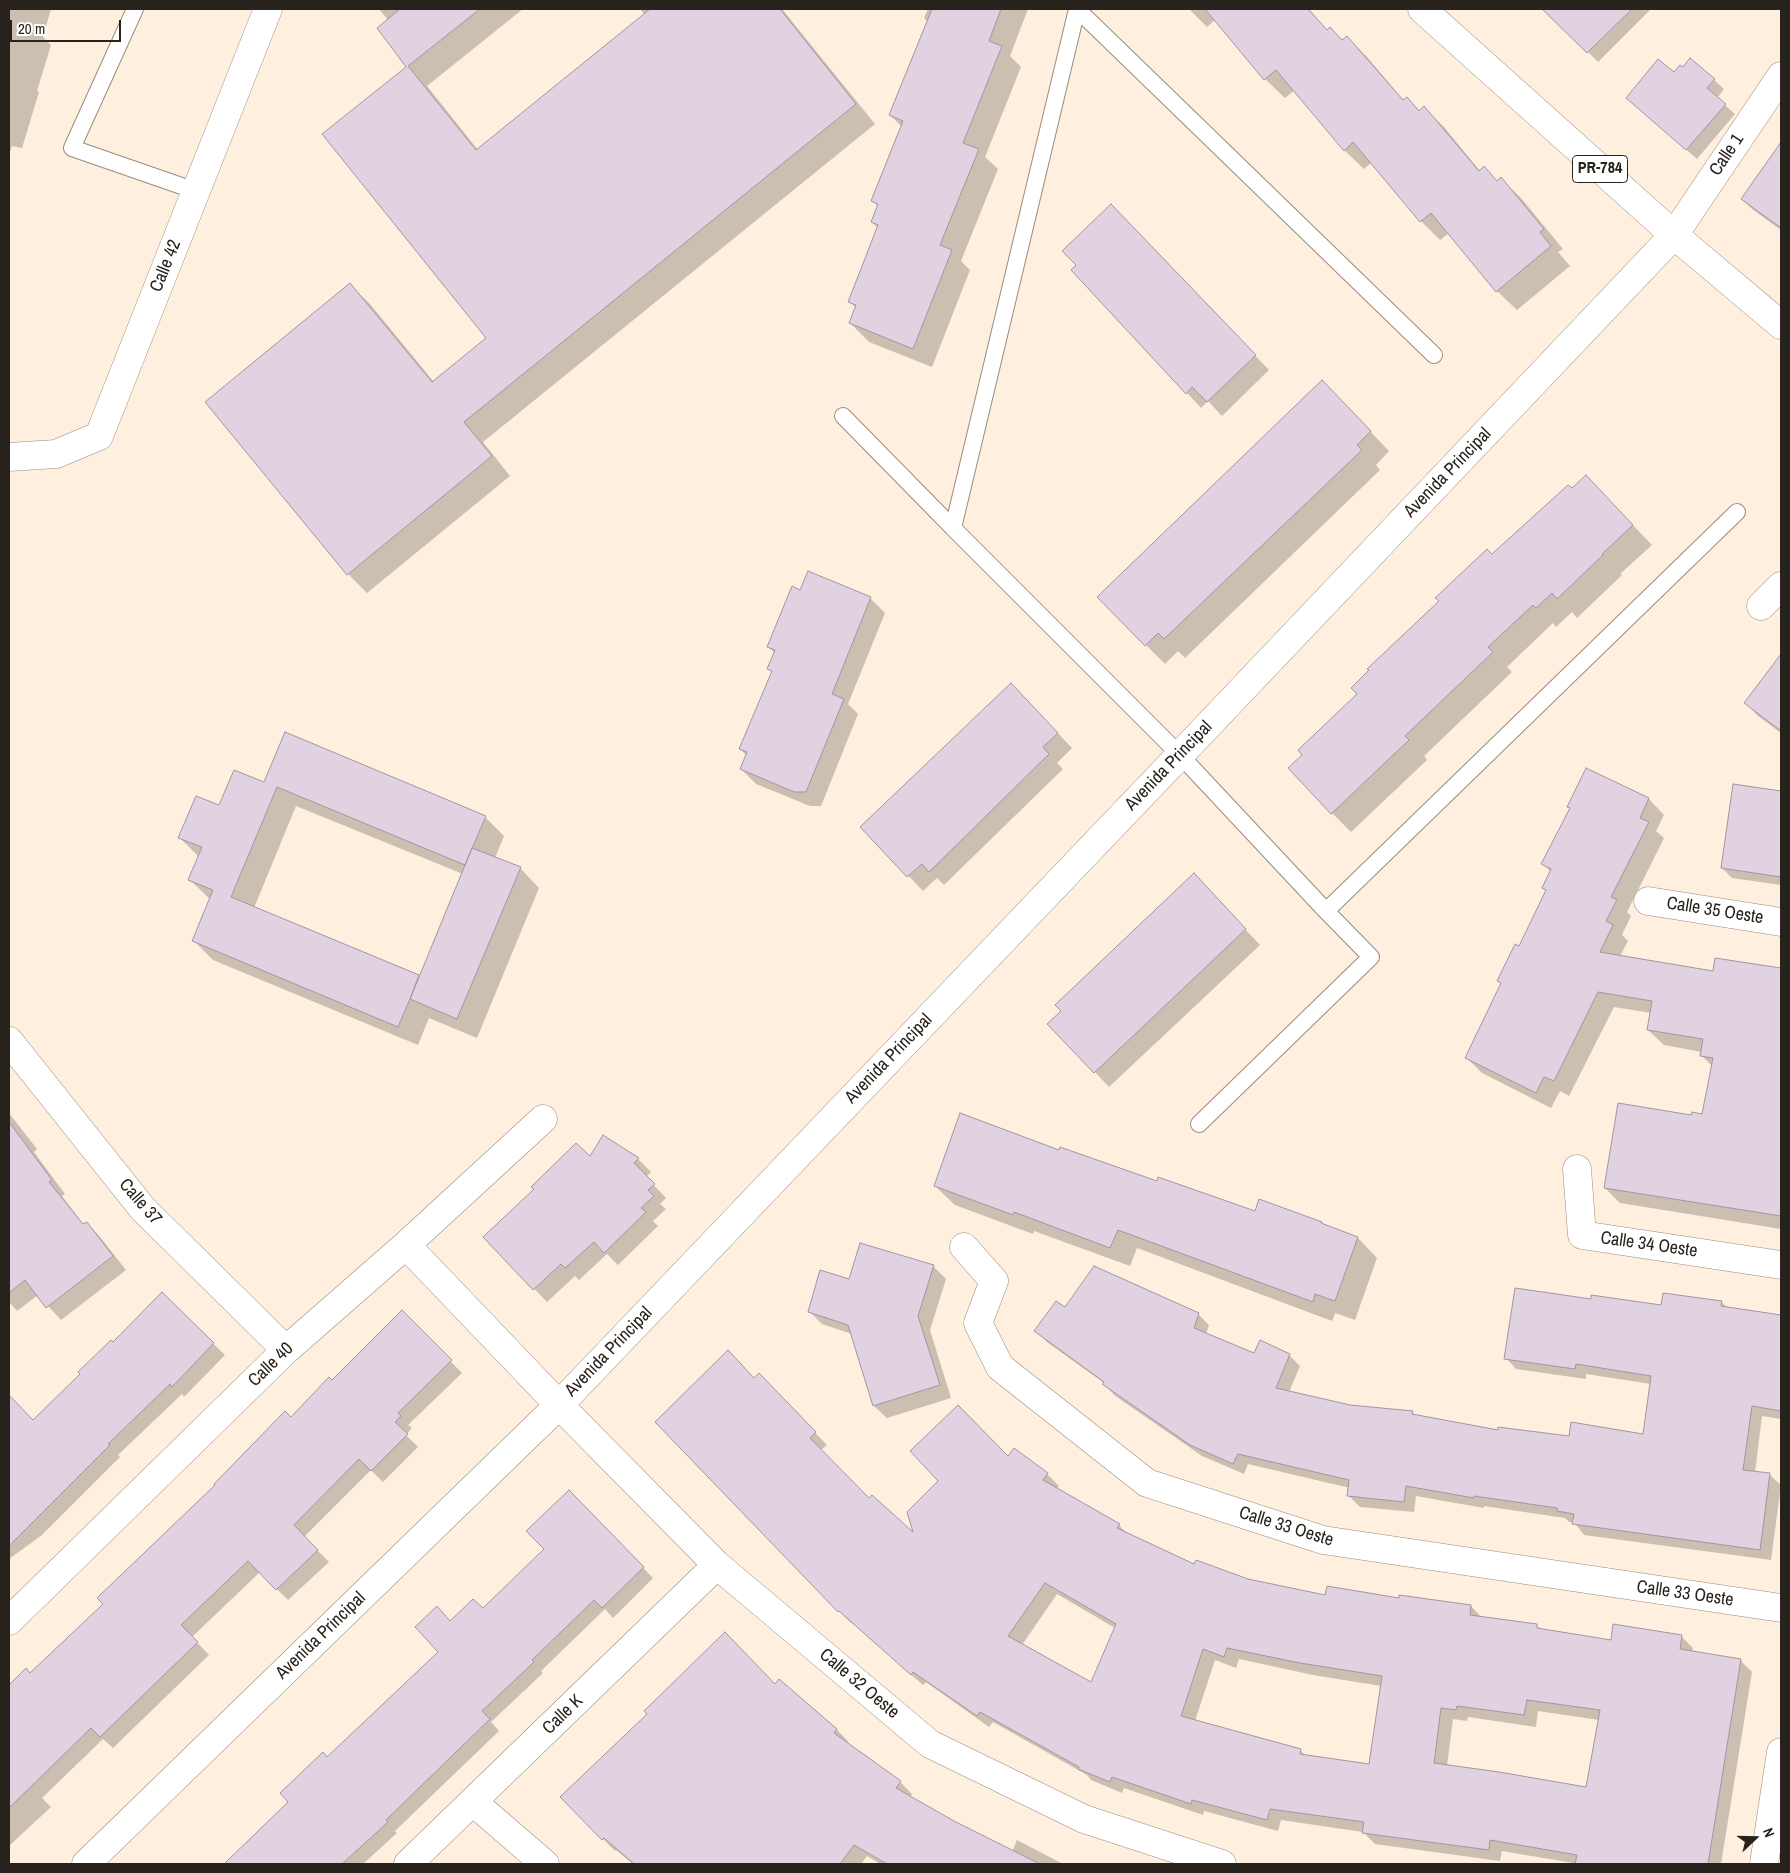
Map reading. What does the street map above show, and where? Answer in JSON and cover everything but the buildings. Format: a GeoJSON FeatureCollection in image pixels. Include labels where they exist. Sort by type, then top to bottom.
{"type":"FeatureCollection","features":[{"type":"Feature","properties":{"kind":"street","name":"Calle 42"},"geometry":{"type":"LineString","coordinates":[[9,457],[56,454],[99,436],[268,9]]}},
{"type":"Feature","properties":{"kind":"street","name":"PR-784"},"geometry":{"type":"LineString","coordinates":[[1422,9],[1674,235],[1781,326]]}},
{"type":"Feature","properties":{"kind":"street","name":"Calle 1"},"geometry":{"type":"LineString","coordinates":[[1674,235],[1781,76]]}},
{"type":"Feature","properties":{"kind":"street","name":"Avenida Principal"},"geometry":{"type":"LineString","coordinates":[[86,1864],[559,1405],[1674,235]]}},
{"type":"Feature","properties":{"kind":"street"},"geometry":{"type":"LineString","coordinates":[[1761,606],[1781,586]]}},
{"type":"Feature","properties":{"kind":"street","name":"Calle 35 Oeste"},"geometry":{"type":"LineString","coordinates":[[1648,901],[1781,922]]}},
{"type":"Feature","properties":{"kind":"street","name":"Calle 37"},"geometry":{"type":"LineString","coordinates":[[9,1041],[143,1209],[286,1350]]}},
{"type":"Feature","properties":{"kind":"street","name":"Calle 40"},"geometry":{"type":"LineString","coordinates":[[9,1621],[286,1350],[406,1245],[543,1119]]}},
{"type":"Feature","properties":{"kind":"street","name":"Calle 34 Oeste"},"geometry":{"type":"LineString","coordinates":[[1578,1169],[1582,1235],[1781,1265]]}},
{"type":"Feature","properties":{"kind":"street","name":"Calle 32 Oeste"},"geometry":{"type":"LineString","coordinates":[[406,1245],[559,1405],[717,1565],[930,1744],[1084,1819],[1222,1864]]}},
{"type":"Feature","properties":{"kind":"street","name":"Calle 33 Oeste"},"geometry":{"type":"LineString","coordinates":[[964,1247],[994,1282],[978,1323],[1000,1367],[1147,1483],[1323,1540],[1781,1608]]}},
{"type":"Feature","properties":{"kind":"street","name":"Calle K"},"geometry":{"type":"LineString","coordinates":[[408,1864],[717,1565]]}},
{"type":"Feature","properties":{"kind":"street"},"geometry":{"type":"LineString","coordinates":[[1764,1864],[1781,1752]]}},
{"type":"Feature","properties":{"kind":"street"},"geometry":{"type":"LineString","coordinates":[[473,1802],[545,1864]]}},
{"type":"Feature","properties":{"kind":"lane"},"geometry":{"type":"LineString","coordinates":[[135,9],[72,148],[196,191]]}},
{"type":"Feature","properties":{"kind":"lane"},"geometry":{"type":"LineString","coordinates":[[1077,9],[1434,355]]}},
{"type":"Feature","properties":{"kind":"lane"},"geometry":{"type":"LineString","coordinates":[[953,528],[1077,9]]}},
{"type":"Feature","properties":{"kind":"lane"},"geometry":{"type":"LineString","coordinates":[[843,416],[1180,755],[1371,957],[1199,1124]]}},
{"type":"Feature","properties":{"kind":"lane"},"geometry":{"type":"LineString","coordinates":[[1326,911],[1737,512]]}}]}
